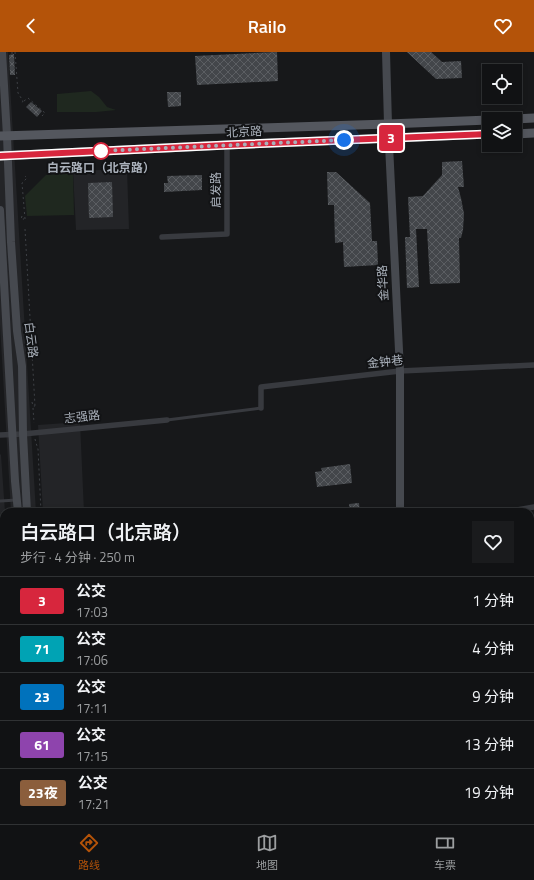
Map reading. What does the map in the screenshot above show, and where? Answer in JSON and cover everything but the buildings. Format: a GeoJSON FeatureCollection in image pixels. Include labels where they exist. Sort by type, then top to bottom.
{"type":"FeatureCollection","features":[{"type":"Feature","properties":{"kind":"main road","name":"白云路"},"geometry":{"type":"LineString","coordinates":[[2,52],[4,156],[17,332],[22,366],[23,434],[27,508]]}},
{"type":"Feature","properties":{"kind":"main road","name":"金华路"},"geometry":{"type":"LineString","coordinates":[[386,52],[388,138],[400,371],[400,508]]}},
{"type":"Feature","properties":{"kind":"main road"},"geometry":{"type":"LineString","coordinates":[[522,119],[534,118]]}},
{"type":"Feature","properties":{"kind":"main road","name":"北京路"},"geometry":{"type":"LineString","coordinates":[[3,136],[482,120]]}},
{"type":"Feature","properties":{"kind":"main road"},"geometry":{"type":"LineString","coordinates":[[522,134],[534,133]]}},
{"type":"Feature","properties":{"kind":"main road","name":"北京路"},"geometry":{"type":"LineString","coordinates":[[4,156],[482,134]]}},
{"type":"Feature","properties":{"kind":"main road","name":"白云路"},"geometry":{"type":"LineString","coordinates":[[0,210],[12,435],[18,508]]}},
{"type":"Feature","properties":{"kind":"street","name":"启发路"},"geometry":{"type":"LineString","coordinates":[[162,237],[227,234],[227,145]]}},
{"type":"Feature","properties":{"kind":"street","name":"金钟巷"},"geometry":{"type":"LineString","coordinates":[[261,408],[261,387],[400,371],[534,364]]}},
{"type":"Feature","properties":{"kind":"street","name":"志强路"},"geometry":{"type":"LineString","coordinates":[[0,435],[167,420]]}},
{"type":"Feature","properties":{"kind":"lane"},"geometry":{"type":"LineString","coordinates":[[167,420],[261,408]]}},
{"type":"Feature","properties":{"kind":"lane"},"geometry":{"type":"LineString","coordinates":[[0,502],[17,500]]}},
{"type":"Feature","properties":{"kind":"path"},"geometry":{"type":"LineString","coordinates":[[15,52],[18,93],[23,102],[28,98],[45,113],[42,116],[36,110]]}},
{"type":"Feature","properties":{"kind":"path"},"geometry":{"type":"LineString","coordinates":[[22,216],[21,218],[25,219],[22,183],[27,178],[25,176]]}},
{"type":"Feature","properties":{"kind":"path"},"geometry":{"type":"LineString","coordinates":[[25,229],[35,406],[33,408],[34,423]]}},
{"type":"Feature","properties":{"kind":"path"},"geometry":{"type":"LineString","coordinates":[[29,336],[28,333],[31,332]]}},
{"type":"Feature","properties":{"kind":"path"},"geometry":{"type":"LineString","coordinates":[[32,402],[32,406],[35,406]]}},
{"type":"Feature","properties":{"kind":"path"},"geometry":{"type":"LineString","coordinates":[[35,439],[38,449],[41,508]]}},
{"type":"Feature","properties":{"kind":"shaded area"},"geometry":{"type":"Polygon","coordinates":[[[0,52],[8,52],[36,508],[11,508],[0,325],[0,52]]]}},
{"type":"Feature","properties":{"kind":"shaded area"},"geometry":{"type":"Polygon","coordinates":[[[91,91],[99,97],[107,107],[116,110],[96,112],[57,112],[57,94],[91,91]]]}},
{"type":"Feature","properties":{"kind":"shaded area"},"geometry":{"type":"Polygon","coordinates":[[[127,169],[129,229],[76,230],[73,171],[127,169]]]}},
{"type":"Feature","properties":{"kind":"shaded area"},"geometry":{"type":"Polygon","coordinates":[[[73,173],[74,215],[27,216],[25,196],[46,175],[73,173]]]}},
{"type":"Feature","properties":{"kind":"shaded area"},"geometry":{"type":"Polygon","coordinates":[[[80,422],[84,508],[43,508],[38,425],[80,422]]]}},
{"type":"Feature","properties":{"kind":"shaded area"},"geometry":{"type":"Polygon","coordinates":[[[0,454],[5,508],[0,508],[0,454]]]}},
{"type":"Feature","properties":{"kind":"bus line","name":"3"},"geometry":{"type":"LineString","coordinates":[[0,156],[482,134]]}},
{"type":"Feature","properties":{"kind":"place","name":"白云路口（北京路）"},"geometry":{"type":"Point","coordinates":[101,151]}},
{"type":"Feature","properties":{"kind":"route"},"geometry":{"type":"LineString","coordinates":[[101,151],[344,140]]}}]}
